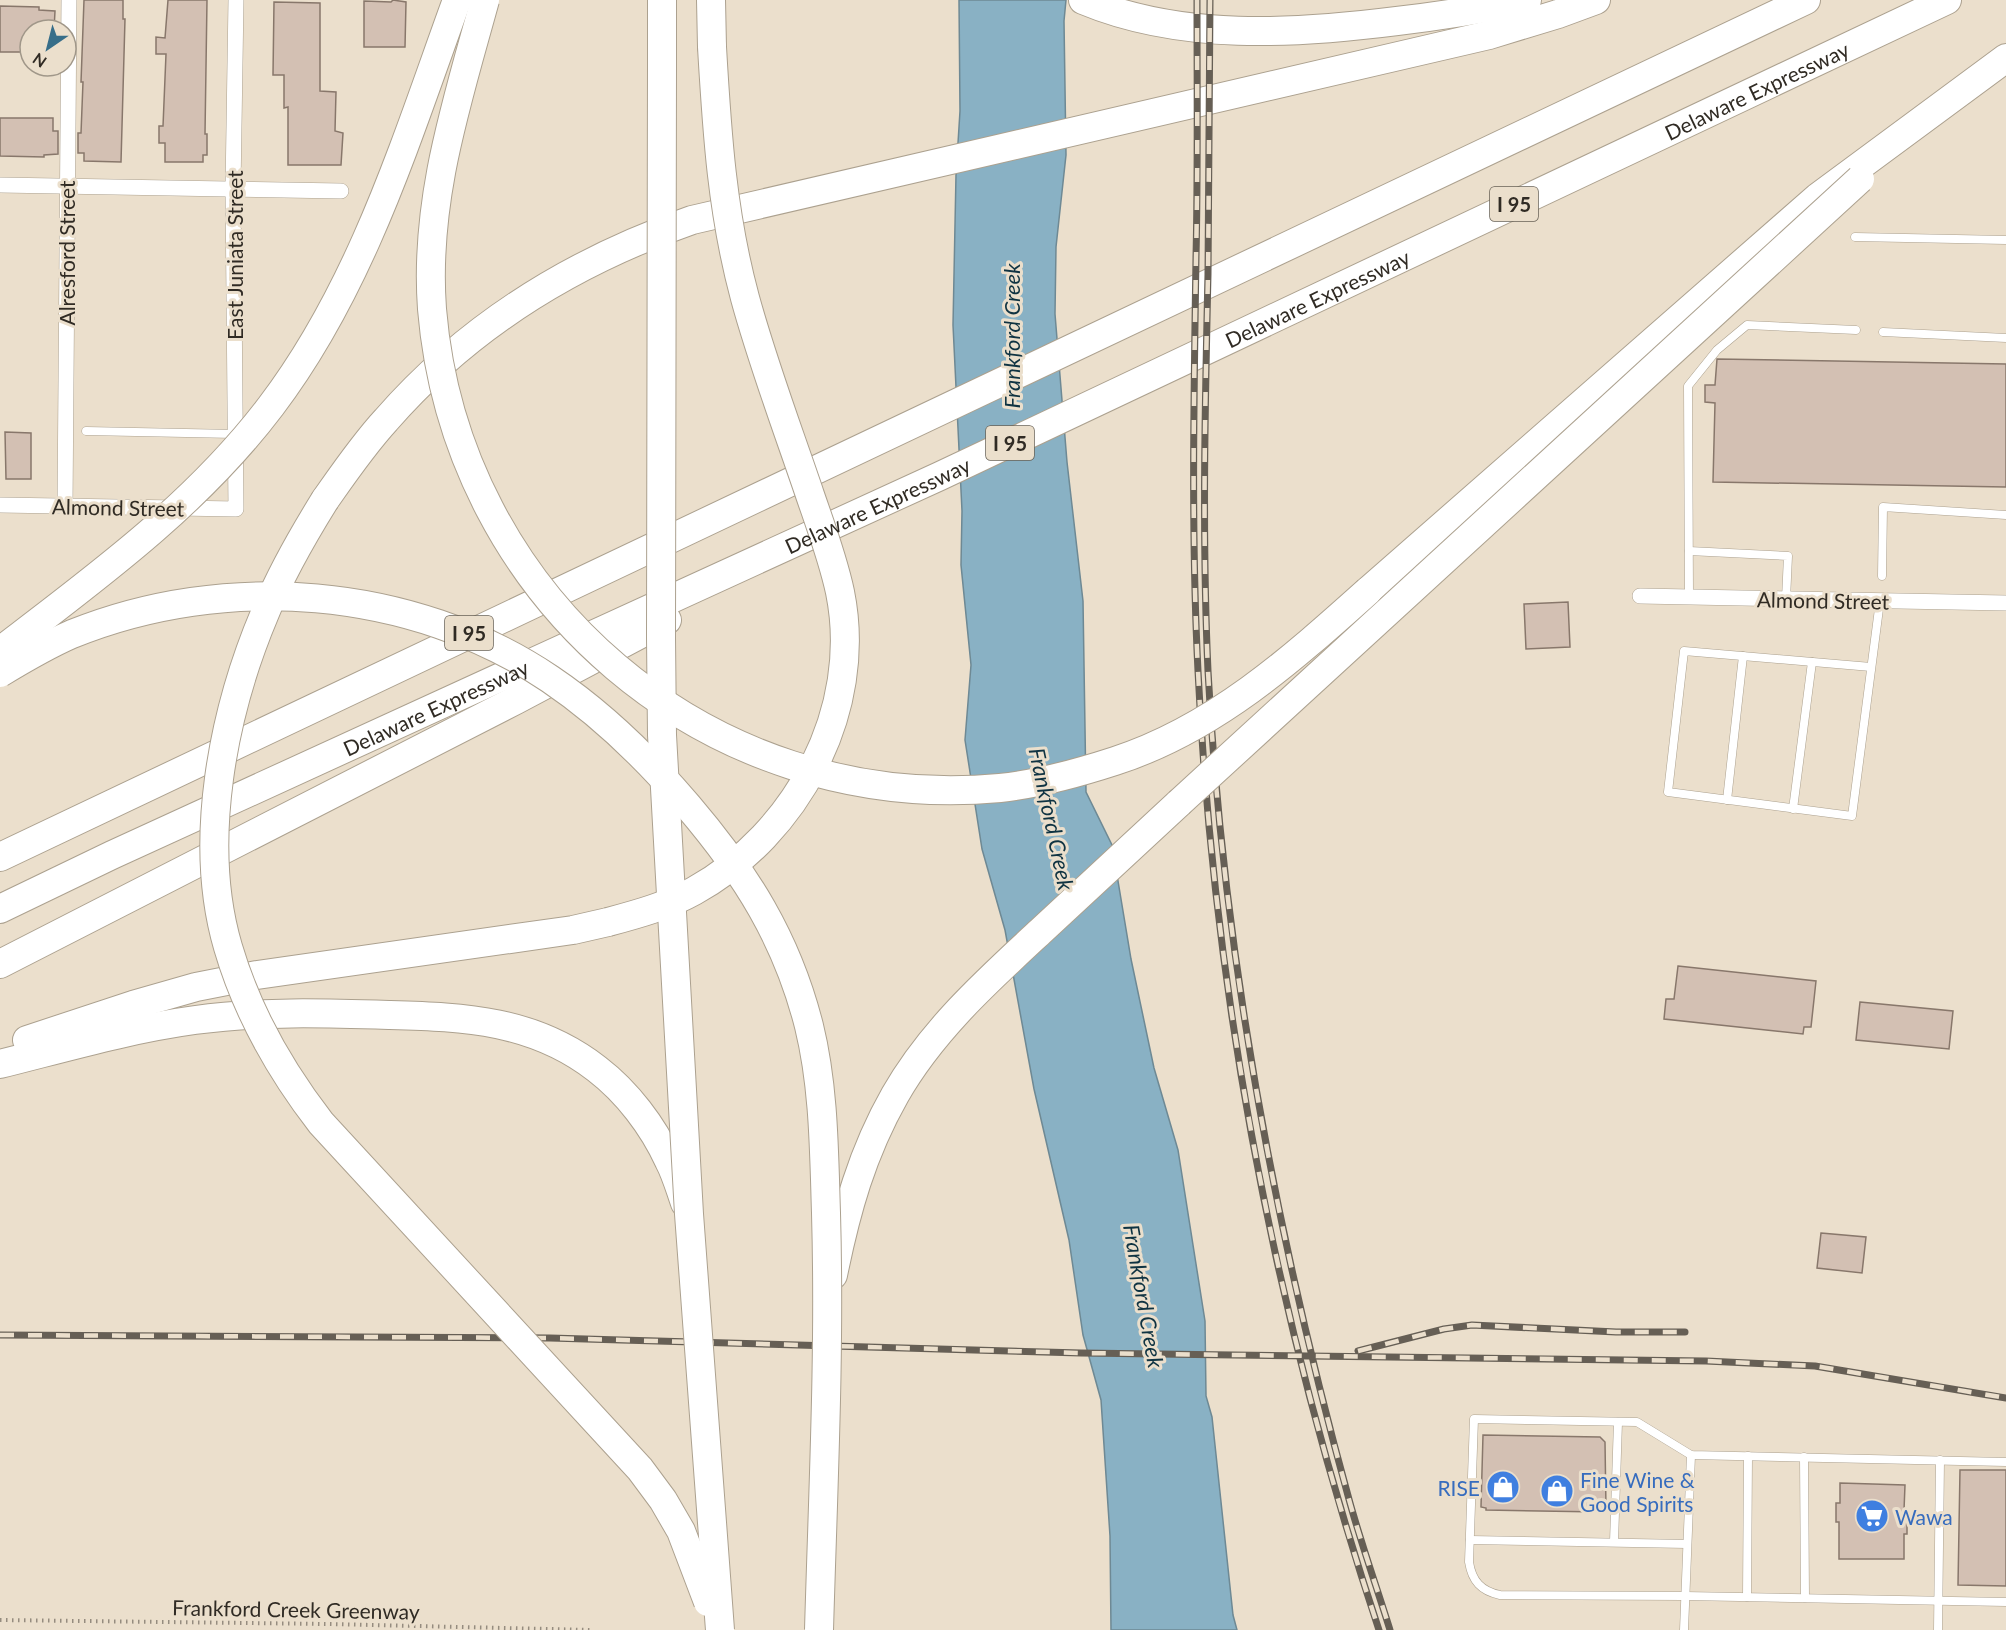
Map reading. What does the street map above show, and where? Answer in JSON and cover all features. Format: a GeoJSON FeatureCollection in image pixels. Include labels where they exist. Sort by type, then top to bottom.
{"type":"FeatureCollection","features":[{"type":"Feature","properties":{"kind":"highway"},"geometry":{"type":"LineString","coordinates":[[0,651],[147,536],[191,496],[272,405],[302,359],[359,258],[384,201],[457,0]]}},
{"type":"Feature","properties":{"kind":"highway"},"geometry":{"type":"LineString","coordinates":[[485,0],[448,132],[432,220],[430,265],[432,309],[445,394],[456,433],[488,507],[523,564],[561,614],[605,658],[651,696],[714,733],[763,755],[831,776],[878,785],[918,789],[1002,788],[1038,782],[1117,760],[1157,745],[1196,726],[1232,704],[1304,648],[1787,223],[1856,175],[2006,58]]}},
{"type":"Feature","properties":{"kind":"highway"},"geometry":{"type":"LineString","coordinates":[[662,0],[660,638],[662,735],[689,1214],[719,1630]]}},
{"type":"Feature","properties":{"kind":"highway"},"geometry":{"type":"LineString","coordinates":[[0,1050],[133,1005],[196,987],[257,975],[562,931],[608,922],[669,903],[719,875],[744,855],[780,819],[804,784],[820,755],[840,693],[845,660],[843,615],[840,592],[830,555],[760,349],[734,252],[724,203],[718,151],[711,0]]}},
{"type":"Feature","properties":{"kind":"highway"},"geometry":{"type":"LineString","coordinates":[[1087,2],[1173,24],[1227,30],[1302,31],[1429,17],[1527,0]]}},
{"type":"Feature","properties":{"kind":"highway"},"geometry":{"type":"LineString","coordinates":[[719,1630],[681,1531],[663,1500],[640,1470],[321,1124],[276,1059],[241,985],[227,945],[220,911],[215,833],[218,789],[237,696],[250,653],[285,569],[325,500],[354,459],[386,420],[451,355],[526,298],[604,255],[647,236],[692,220],[1489,35],[1596,0]]}},
{"type":"Feature","properties":{"kind":"highway","name":"I 95"},"geometry":{"type":"LineString","coordinates":[[0,856],[1806,0]]}},
{"type":"Feature","properties":{"kind":"highway","name":"Delaware Expressway"},"geometry":{"type":"LineString","coordinates":[[0,909],[134,845],[940,476],[1947,0]]}},
{"type":"Feature","properties":{"kind":"highway"},"geometry":{"type":"LineString","coordinates":[[828,1298],[844,1218],[857,1176],[875,1134],[895,1095],[921,1055],[950,1019],[989,978],[1856,175]]}},
{"type":"Feature","properties":{"kind":"highway"},"geometry":{"type":"LineString","coordinates":[[0,964],[516,700],[940,476]]}},
{"type":"Feature","properties":{"kind":"highway"},"geometry":{"type":"LineString","coordinates":[[0,673],[70,635],[148,611],[208,600],[257,597],[312,598],[361,604],[409,614],[457,630],[505,652],[548,678],[588,707],[631,745],[673,788],[712,834],[748,884],[776,933],[796,980],[810,1030],[819,1081],[824,1131],[828,1298],[819,1630]]}},
{"type":"Feature","properties":{"kind":"highway"},"geometry":{"type":"LineString","coordinates":[[0,1064],[143,1029],[195,1020],[304,1012],[450,1017],[512,1026],[568,1050],[596,1068],[618,1087],[636,1108],[669,1161],[689,1214]]}},
{"type":"Feature","properties":{"kind":"street","name":"Alresford Street"},"geometry":{"type":"LineString","coordinates":[[65,507],[69,0]]}},
{"type":"Feature","properties":{"kind":"street","name":"East Juniata Street"},"geometry":{"type":"LineString","coordinates":[[236,0],[233,189],[236,509]]}},
{"type":"Feature","properties":{"kind":"street"},"geometry":{"type":"LineString","coordinates":[[0,185],[341,191]]}},
{"type":"Feature","properties":{"kind":"street","name":"Almond Street"},"geometry":{"type":"LineString","coordinates":[[0,506],[236,509]]}},
{"type":"Feature","properties":{"kind":"street","name":"Almond Street"},"geometry":{"type":"LineString","coordinates":[[1640,596],[2006,603]]}},
{"type":"Feature","properties":{"kind":"lane"},"geometry":{"type":"LineString","coordinates":[[1856,237],[2006,240]]}},
{"type":"Feature","properties":{"kind":"lane"},"geometry":{"type":"LineString","coordinates":[[1689,597],[1688,386],[1717,350],[1747,325],[1856,330]]}},
{"type":"Feature","properties":{"kind":"lane"},"geometry":{"type":"LineString","coordinates":[[1883,332],[2006,338]]}},
{"type":"Feature","properties":{"kind":"lane"},"geometry":{"type":"LineString","coordinates":[[86,431],[235,434]]}},
{"type":"Feature","properties":{"kind":"lane"},"geometry":{"type":"LineString","coordinates":[[1882,576],[1883,507],[2006,515]]}},
{"type":"Feature","properties":{"kind":"lane"},"geometry":{"type":"LineString","coordinates":[[1689,551],[1788,556],[1786,599]]}},
{"type":"Feature","properties":{"kind":"lane"},"geometry":{"type":"LineString","coordinates":[[1871,667],[1684,651],[1668,792],[1852,816],[1880,601]]}},
{"type":"Feature","properties":{"kind":"lane"},"geometry":{"type":"LineString","coordinates":[[1727,800],[1743,656]]}},
{"type":"Feature","properties":{"kind":"lane"},"geometry":{"type":"LineString","coordinates":[[1793,808],[1812,662]]}},
{"type":"Feature","properties":{"kind":"lane"},"geometry":{"type":"LineString","coordinates":[[2006,1461],[1691,1455],[1637,1422],[1474,1419],[1470,1540],[1470,1572],[1481,1588],[1500,1595],[2006,1602]]}},
{"type":"Feature","properties":{"kind":"lane"},"geometry":{"type":"LineString","coordinates":[[1614,1542],[1618,1422]]}},
{"type":"Feature","properties":{"kind":"lane"},"geometry":{"type":"LineString","coordinates":[[1684,1630],[1691,1455]]}},
{"type":"Feature","properties":{"kind":"lane"},"geometry":{"type":"LineString","coordinates":[[1747,1597],[1748,1456]]}},
{"type":"Feature","properties":{"kind":"lane"},"geometry":{"type":"LineString","coordinates":[[1804,1457],[1805,1598]]}},
{"type":"Feature","properties":{"kind":"lane"},"geometry":{"type":"LineString","coordinates":[[1938,1630],[1940,1460]]}},
{"type":"Feature","properties":{"kind":"lane"},"geometry":{"type":"LineString","coordinates":[[1470,1540],[1687,1544]]}},
{"type":"Feature","properties":{"kind":"path","name":"Frankford Creek Greenway"},"geometry":{"type":"LineString","coordinates":[[0,1620],[592,1630]]}},
{"type":"Feature","properties":{"kind":"water","name":"Frankford Creek"},"geometry":{"type":"Polygon","coordinates":[[[959,0],[1066,0],[1064,21],[1066,155],[1056,247],[1055,314],[1067,462],[1083,601],[1086,792],[1112,845],[1131,959],[1154,1068],[1178,1150],[1205,1321],[1206,1396],[1212,1417],[1233,1615],[1237,1630],[1111,1630],[1110,1536],[1101,1400],[1083,1335],[1069,1240],[1034,1089],[1005,930],[982,849],[965,740],[971,665],[961,565],[962,511],[953,325],[956,175],[960,111],[959,0]]]}},
{"type":"Feature","properties":{"kind":"building"},"geometry":{"type":"Polygon","coordinates":[[[84,0],[123,0],[123,19],[125,19],[121,162],[84,161],[84,153],[78,153],[83,82],[81,82],[84,0]]]}},
{"type":"Feature","properties":{"kind":"building"},"geometry":{"type":"Polygon","coordinates":[[[168,0],[207,0],[205,134],[207,134],[207,155],[203,155],[203,162],[165,162],[165,143],[159,143],[159,126],[163,126],[166,54],[156,54],[156,37],[165,38],[168,0]]]}},
{"type":"Feature","properties":{"kind":"building"},"geometry":{"type":"Polygon","coordinates":[[[393,0],[406,2],[405,47],[364,47],[364,1],[391,2],[393,0]]]}},
{"type":"Feature","properties":{"kind":"building"},"geometry":{"type":"Polygon","coordinates":[[[274,2],[320,3],[320,91],[336,92],[335,131],[343,133],[341,165],[288,165],[288,107],[284,108],[284,75],[273,75],[274,2]]]}},
{"type":"Feature","properties":{"kind":"building"},"geometry":{"type":"Polygon","coordinates":[[[0,6],[39,7],[39,10],[55,11],[55,18],[18,18],[18,52],[0,52],[0,6]]]}},
{"type":"Feature","properties":{"kind":"building"},"geometry":{"type":"Polygon","coordinates":[[[0,118],[53,118],[53,131],[58,131],[58,154],[44,155],[44,157],[0,156],[0,118]]]}},
{"type":"Feature","properties":{"kind":"building"},"geometry":{"type":"Polygon","coordinates":[[[1717,359],[2006,364],[2006,487],[1713,482],[1715,403],[1705,402],[1705,385],[1715,385],[1717,359]]]}},
{"type":"Feature","properties":{"kind":"building"},"geometry":{"type":"Polygon","coordinates":[[[5,432],[31,433],[31,479],[6,479],[5,432]]]}},
{"type":"Feature","properties":{"kind":"building"},"geometry":{"type":"Polygon","coordinates":[[[1568,602],[1570,647],[1526,649],[1524,604],[1568,602]]]}},
{"type":"Feature","properties":{"kind":"building"},"geometry":{"type":"Polygon","coordinates":[[[1678,966],[1816,981],[1811,1027],[1804,1027],[1803,1034],[1664,1019],[1666,999],[1674,999],[1678,966]]]}},
{"type":"Feature","properties":{"kind":"building"},"geometry":{"type":"Polygon","coordinates":[[[1860,1002],[1953,1011],[1949,1049],[1856,1040],[1860,1002]]]}},
{"type":"Feature","properties":{"kind":"building"},"geometry":{"type":"Polygon","coordinates":[[[1821,1233],[1866,1237],[1862,1273],[1817,1268],[1821,1233]]]}},
{"type":"Feature","properties":{"kind":"building"},"geometry":{"type":"Polygon","coordinates":[[[1483,1435],[1600,1437],[1605,1442],[1606,1509],[1601,1509],[1601,1512],[1486,1510],[1481,1507],[1483,1435]]]}},
{"type":"Feature","properties":{"kind":"building","name":"Wawa"},"geometry":{"type":"Polygon","coordinates":[[[1960,1470],[2006,1470],[2006,1586],[1958,1585],[1960,1470]]]}},
{"type":"Feature","properties":{"kind":"building","name":"Wawa"},"geometry":{"type":"Polygon","coordinates":[[[1840,1483],[1905,1485],[1904,1510],[1907,1510],[1907,1534],[1904,1534],[1904,1559],[1839,1559],[1839,1522],[1836,1522],[1836,1503],[1840,1503],[1840,1483]]]}},
{"type":"Feature","properties":{"kind":"railway"},"geometry":{"type":"LineString","coordinates":[[1197,0],[1194,568],[1206,793],[1219,915],[1235,1036],[1256,1157],[1281,1277],[1342,1513],[1379,1630]]}},
{"type":"Feature","properties":{"kind":"railway"},"geometry":{"type":"LineString","coordinates":[[1210,0],[1205,572],[1208,671],[1215,777],[1226,882],[1256,1091],[1298,1298],[1350,1503],[1390,1630]]}},
{"type":"Feature","properties":{"kind":"railway"},"geometry":{"type":"LineString","coordinates":[[1358,1351],[1444,1329],[1472,1325],[1616,1332],[1685,1332]]}},
{"type":"Feature","properties":{"kind":"railway"},"geometry":{"type":"LineString","coordinates":[[0,1335],[550,1338],[1081,1353],[1706,1361],[1815,1366],[2006,1398]]}},
{"type":"Feature","properties":{"kind":"place","name":"RISE"},"geometry":{"type":"Point","coordinates":[1503,1487]}},
{"type":"Feature","properties":{"kind":"place","name":"Fine Wine & Good Spirits"},"geometry":{"type":"Point","coordinates":[1557,1491]}},
{"type":"Feature","properties":{"kind":"place","name":"Wawa"},"geometry":{"type":"Point","coordinates":[1872,1516]}}]}
